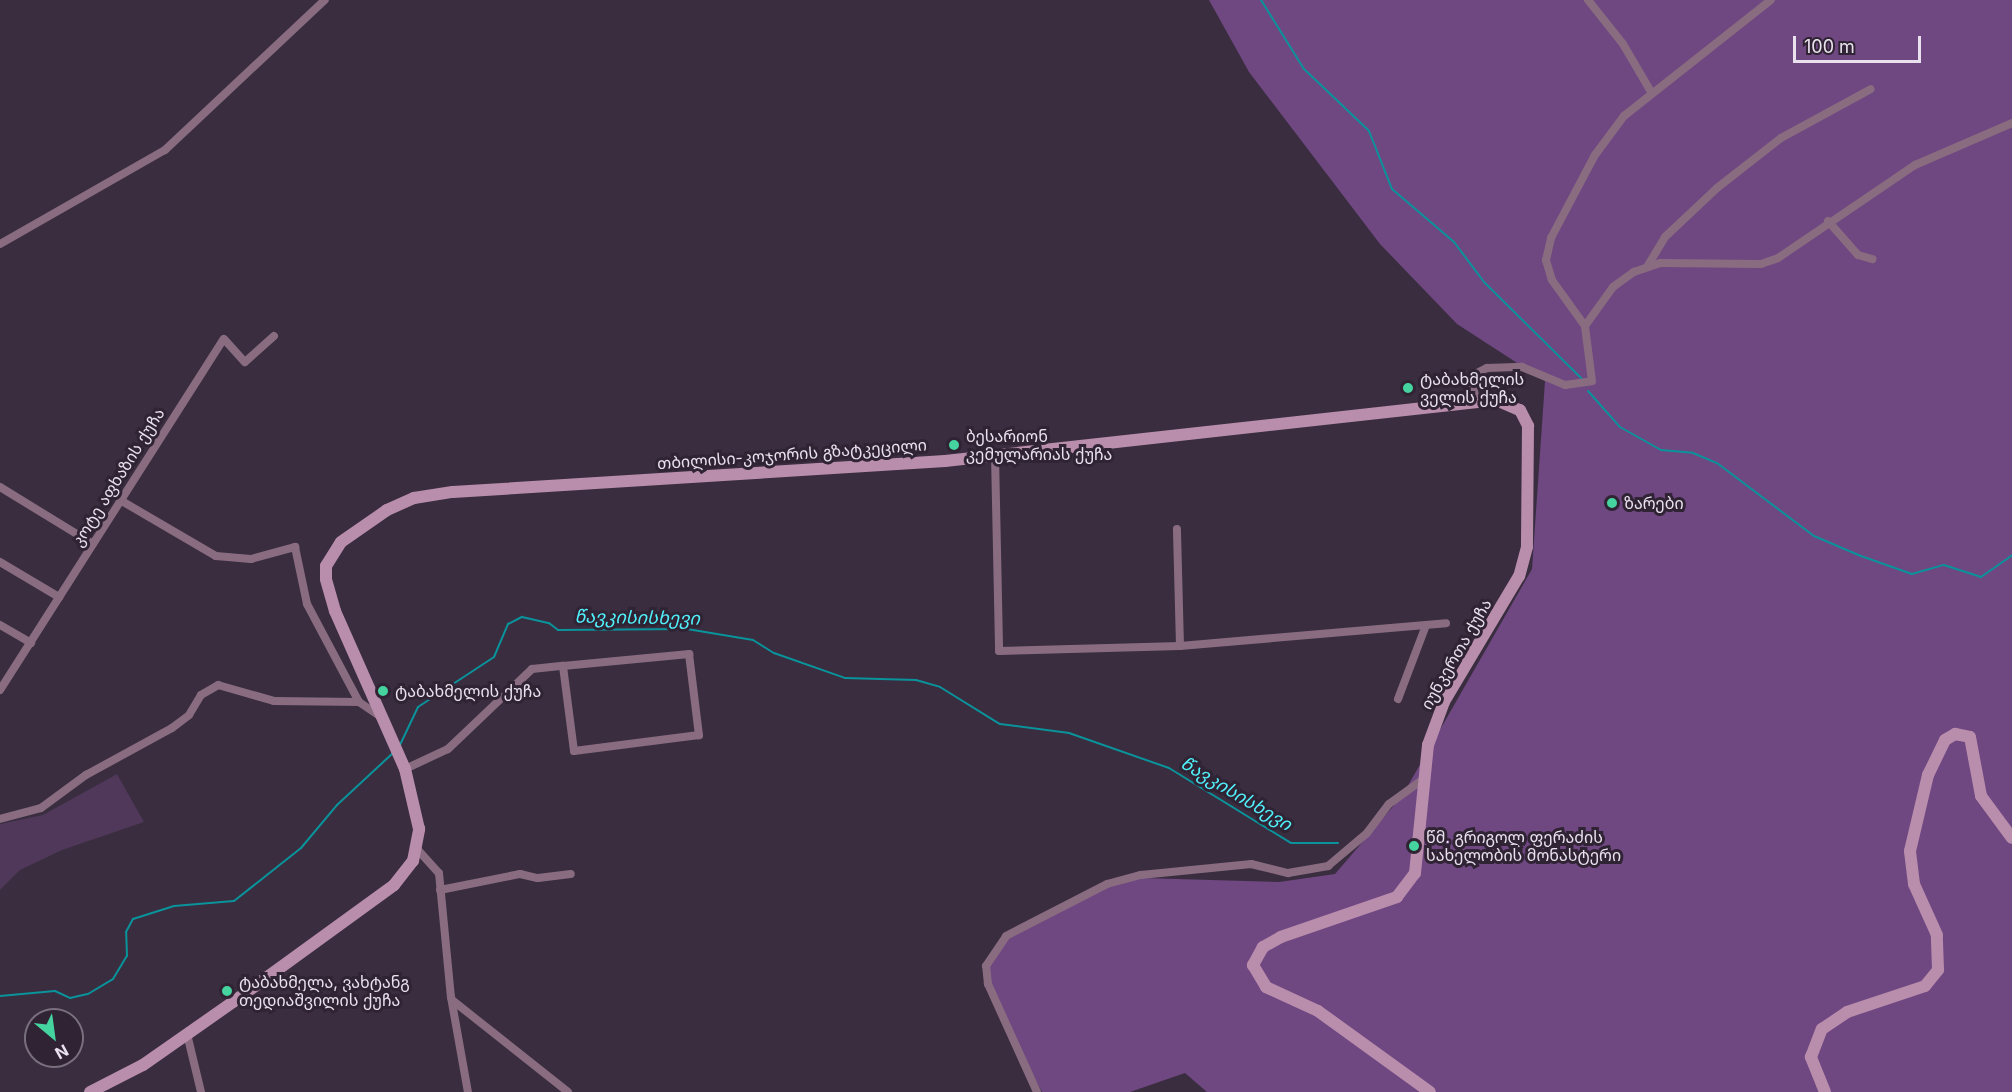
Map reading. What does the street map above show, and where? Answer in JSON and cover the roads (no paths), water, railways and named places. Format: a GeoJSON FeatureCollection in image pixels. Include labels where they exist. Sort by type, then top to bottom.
{"type":"FeatureCollection","features":[{"type":"Feature","properties":{"kind":"main road","name":"თბილისი-კოჯორის გზატკეცილი"},"geometry":{"type":"LineString","coordinates":[[418,850],[419,829],[405,769],[335,611],[326,579],[326,566],[341,542],[387,510],[414,498],[453,492],[995,455],[1476,401]]}},
{"type":"Feature","properties":{"kind":"main road","name":"იუნკერთა ქუჩა"},"geometry":{"type":"LineString","coordinates":[[1430,1092],[1318,1011],[1266,987],[1253,965],[1263,947],[1281,937],[1374,908],[1408,886],[1419,853],[1422,780],[1428,745],[1444,702],[1516,583],[1527,547],[1528,426],[1520,410],[1509,403],[1476,401]]}},
{"type":"Feature","properties":{"kind":"main road"},"geometry":{"type":"LineString","coordinates":[[1825,1092],[1811,1057],[1822,1029],[1847,1012],[1925,986],[1938,970],[1937,935],[1914,884],[1910,851],[1928,775],[1945,740],[1955,734],[1970,738],[1981,796],[2012,838]]}},
{"type":"Feature","properties":{"kind":"main road"},"geometry":{"type":"LineString","coordinates":[[90,1092],[187,1034],[394,885],[418,850]]}},
{"type":"Feature","properties":{"kind":"street"},"geometry":{"type":"LineString","coordinates":[[0,244],[165,150],[325,0]]}},
{"type":"Feature","properties":{"kind":"street"},"geometry":{"type":"LineString","coordinates":[[1588,0],[1623,44],[1651,92]]}},
{"type":"Feature","properties":{"kind":"street"},"geometry":{"type":"LineString","coordinates":[[1476,401],[1471,376],[1487,368],[1522,367],[1565,385],[1592,381],[1585,326],[1552,280],[1546,260],[1551,238],[1595,155],[1624,116],[1651,92],[1770,0]]}},
{"type":"Feature","properties":{"kind":"street"},"geometry":{"type":"LineString","coordinates":[[1647,267],[1665,237],[1717,188],[1781,138],[1871,89]]}},
{"type":"Feature","properties":{"kind":"street"},"geometry":{"type":"LineString","coordinates":[[1585,326],[1613,287],[1647,267],[1689,261],[1761,264],[1778,258],[1828,220],[1915,165],[2012,123]]}},
{"type":"Feature","properties":{"kind":"street"},"geometry":{"type":"LineString","coordinates":[[1828,220],[1858,255],[1872,259]]}},
{"type":"Feature","properties":{"kind":"street","name":"კოტე აფხაზის ქუჩა"},"geometry":{"type":"LineString","coordinates":[[0,690],[224,339],[245,362],[274,336]]}},
{"type":"Feature","properties":{"kind":"street"},"geometry":{"type":"LineString","coordinates":[[995,455],[999,651],[1180,646],[1425,628],[1446,623]]}},
{"type":"Feature","properties":{"kind":"street"},"geometry":{"type":"LineString","coordinates":[[0,487],[93,544]]}},
{"type":"Feature","properties":{"kind":"street"},"geometry":{"type":"LineString","coordinates":[[120,500],[216,556],[251,559],[295,547],[307,604],[358,702],[385,720]]}},
{"type":"Feature","properties":{"kind":"street"},"geometry":{"type":"LineString","coordinates":[[1177,529],[1180,646]]}},
{"type":"Feature","properties":{"kind":"street"},"geometry":{"type":"LineString","coordinates":[[0,562],[59,597]]}},
{"type":"Feature","properties":{"kind":"street"},"geometry":{"type":"LineString","coordinates":[[0,625],[31,643]]}},
{"type":"Feature","properties":{"kind":"street"},"geometry":{"type":"LineString","coordinates":[[1398,699],[1425,628]]}},
{"type":"Feature","properties":{"kind":"street"},"geometry":{"type":"LineString","coordinates":[[405,769],[448,749],[532,669],[563,666],[689,654],[699,735],[574,751],[563,666]]}},
{"type":"Feature","properties":{"kind":"street"},"geometry":{"type":"LineString","coordinates":[[0,819],[41,808],[86,775],[172,728],[189,715],[201,695],[218,685],[274,701],[358,702]]}},
{"type":"Feature","properties":{"kind":"street"},"geometry":{"type":"LineString","coordinates":[[1037,1092],[988,984],[986,966],[1006,936],[1107,884],[1141,875],[1251,864],[1288,873],[1328,867],[1367,833],[1389,804],[1422,780]]}},
{"type":"Feature","properties":{"kind":"street"},"geometry":{"type":"LineString","coordinates":[[418,850],[439,873],[451,997],[468,1092]]}},
{"type":"Feature","properties":{"kind":"street"},"geometry":{"type":"LineString","coordinates":[[440,890],[520,874],[538,878],[571,874]]}},
{"type":"Feature","properties":{"kind":"street"},"geometry":{"type":"LineString","coordinates":[[451,997],[455,1006],[568,1092]]}},
{"type":"Feature","properties":{"kind":"street"},"geometry":{"type":"LineString","coordinates":[[187,1034],[201,1092]]}},
{"type":"Feature","properties":{"kind":"waterway"},"geometry":{"type":"LineString","coordinates":[[1261,0],[1304,69],[1369,131],[1392,189],[1454,242],[1484,282],[1582,379]]}},
{"type":"Feature","properties":{"kind":"waterway"},"geometry":{"type":"LineString","coordinates":[[1588,391],[1620,427],[1661,450],[1693,453],[1717,463],[1814,536],[1861,556],[1912,574],[1944,565],[1981,577],[2012,555]]}},
{"type":"Feature","properties":{"kind":"waterway","name":"წავკისისხევი"},"geometry":{"type":"LineString","coordinates":[[399,747],[418,707],[494,657],[508,624],[522,617],[549,623],[558,630],[687,629],[753,640],[774,653],[845,678],[916,680],[940,687],[1000,724],[1069,733],[1169,768],[1291,843],[1338,843]]}},
{"type":"Feature","properties":{"kind":"waterway","name":"წავკისისხევი"},"geometry":{"type":"LineString","coordinates":[[0,996],[55,991],[70,998],[88,994],[113,979],[127,956],[126,932],[133,919],[174,906],[234,901],[301,848],[337,805],[393,753]]}},
{"type":"Feature","properties":{"kind":"place","name":"ტაბახმელის ველის ქუჩა"},"geometry":{"type":"Point","coordinates":[1408,388]}},
{"type":"Feature","properties":{"kind":"place","name":"ბესარიონ კემულარიას ქუჩა"},"geometry":{"type":"Point","coordinates":[954,445]}},
{"type":"Feature","properties":{"kind":"place","name":"ზარები"},"geometry":{"type":"Point","coordinates":[1612,503]}},
{"type":"Feature","properties":{"kind":"place","name":"ტაბახმელის ქუჩა"},"geometry":{"type":"Point","coordinates":[383,691]}},
{"type":"Feature","properties":{"kind":"place","name":"წმ. გრიგოლ ფერაძის სახელობის მონასტერი"},"geometry":{"type":"Point","coordinates":[1414,846]}},
{"type":"Feature","properties":{"kind":"place","name":"ტაბახმელა, ვახტანგ თედიაშვილის ქუჩა"},"geometry":{"type":"Point","coordinates":[227,991]}}]}
